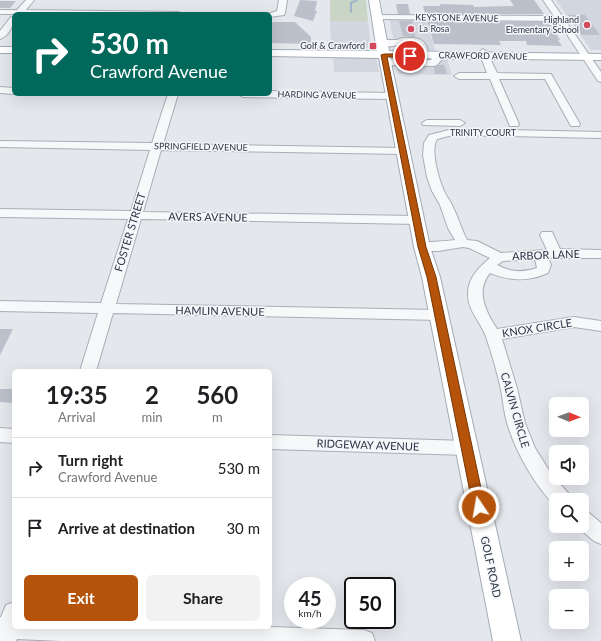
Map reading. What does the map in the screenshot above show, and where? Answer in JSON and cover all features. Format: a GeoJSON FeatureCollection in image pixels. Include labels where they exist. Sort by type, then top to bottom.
{"type":"FeatureCollection","features":[{"type":"Feature","properties":{"kind":"main road","name":"GOLF ROAD"},"geometry":{"type":"LineString","coordinates":[[374,0],[383,53],[422,247],[432,277],[507,641]]}},
{"type":"Feature","properties":{"kind":"main road"},"geometry":{"type":"LineString","coordinates":[[0,46],[12,46]]}},
{"type":"Feature","properties":{"kind":"main road","name":"CRAWFORD AVENUE"},"geometry":{"type":"LineString","coordinates":[[272,53],[383,53],[403,47],[424,51],[484,54],[584,55],[601,53]]}},
{"type":"Feature","properties":{"kind":"main road","name":"CRAWFORD AVENUE"},"geometry":{"type":"LineString","coordinates":[[272,49],[437,56],[484,54]]}},
{"type":"Feature","properties":{"kind":"main road"},"geometry":{"type":"LineString","coordinates":[[0,50],[12,50]]}},
{"type":"Feature","properties":{"kind":"main road","name":"CRAWFORD AVENUE"},"geometry":{"type":"LineString","coordinates":[[584,55],[601,58]]}},
{"type":"Feature","properties":{"kind":"street"},"geometry":{"type":"LineString","coordinates":[[20,12],[30,0]]}},
{"type":"Feature","properties":{"kind":"street"},"geometry":{"type":"LineString","coordinates":[[274,15],[281,12],[283,0]]}},
{"type":"Feature","properties":{"kind":"street"},"geometry":{"type":"LineString","coordinates":[[547,0],[601,78]]}},
{"type":"Feature","properties":{"kind":"street"},"geometry":{"type":"LineString","coordinates":[[0,12],[12,14]]}},
{"type":"Feature","properties":{"kind":"street","name":"KEYSTONE AVENUE"},"geometry":{"type":"LineString","coordinates":[[377,17],[560,19]]}},
{"type":"Feature","properties":{"kind":"street"},"geometry":{"type":"LineString","coordinates":[[0,36],[12,21]]}},
{"type":"Feature","properties":{"kind":"street"},"geometry":{"type":"LineString","coordinates":[[484,54],[514,124]]}},
{"type":"Feature","properties":{"kind":"street"},"geometry":{"type":"LineString","coordinates":[[459,76],[548,76],[575,124]]}},
{"type":"Feature","properties":{"kind":"street"},"geometry":{"type":"LineString","coordinates":[[0,90],[12,90]]}},
{"type":"Feature","properties":{"kind":"street","name":"HARDING AVENUE"},"geometry":{"type":"LineString","coordinates":[[272,94],[392,96]]}},
{"type":"Feature","properties":{"kind":"street","name":"FOSTER STREET"},"geometry":{"type":"LineString","coordinates":[[89,369],[171,96]]}},
{"type":"Feature","properties":{"kind":"street"},"geometry":{"type":"LineString","coordinates":[[427,123],[601,125]]}},
{"type":"Feature","properties":{"kind":"street","name":"TRINITY COURT"},"geometry":{"type":"LineString","coordinates":[[464,243],[454,228],[446,205],[438,191],[433,177],[429,143],[433,137],[453,132],[601,135]]}},
{"type":"Feature","properties":{"kind":"street","name":"SPRINGFIELD AVENUE"},"geometry":{"type":"LineString","coordinates":[[0,144],[403,151]]}},
{"type":"Feature","properties":{"kind":"street","name":"AVERS AVENUE"},"geometry":{"type":"LineString","coordinates":[[0,214],[417,220]]}},
{"type":"Feature","properties":{"kind":"street"},"geometry":{"type":"LineString","coordinates":[[547,234],[555,253]]}},
{"type":"Feature","properties":{"kind":"street","name":"ARBOR LANE"},"geometry":{"type":"LineString","coordinates":[[422,247],[438,247],[464,243],[472,244],[494,262],[539,253],[601,254]]}},
{"type":"Feature","properties":{"kind":"street"},"geometry":{"type":"LineString","coordinates":[[494,262],[501,273],[516,276],[533,275],[543,270],[544,265],[539,253]]}},
{"type":"Feature","properties":{"kind":"street","name":"KNOX CIRCLE"},"geometry":{"type":"LineString","coordinates":[[494,262],[478,277],[474,288],[475,301],[480,316],[493,335],[574,322],[601,326]]}},
{"type":"Feature","properties":{"kind":"street","name":"HAMLIN AVENUE"},"geometry":{"type":"LineString","coordinates":[[0,306],[439,315]]}},
{"type":"Feature","properties":{"kind":"street","name":"CALVIN CIRCLE"},"geometry":{"type":"LineString","coordinates":[[493,335],[510,388],[516,423],[527,451],[545,480],[556,493]]}},
{"type":"Feature","properties":{"kind":"street"},"geometry":{"type":"LineString","coordinates":[[0,435],[12,436]]}},
{"type":"Feature","properties":{"kind":"street","name":"RIDGEWAY AVENUE"},"geometry":{"type":"LineString","coordinates":[[272,442],[467,448]]}},
{"type":"Feature","properties":{"kind":"street"},"geometry":{"type":"LineString","coordinates":[[589,525],[601,535]]}},
{"type":"Feature","properties":{"kind":"street"},"geometry":{"type":"LineString","coordinates":[[58,629],[364,641]]}},
{"type":"Feature","properties":{"kind":"shaded area","name":"Highland Elementary School"},"geometry":{"type":"Polygon","coordinates":[[[556,0],[601,0],[601,50],[591,50],[556,0]]]}},
{"type":"Feature","properties":{"kind":"shaded area"},"geometry":{"type":"Polygon","coordinates":[[[389,17],[425,17],[435,50],[400,50],[395,48],[389,17]]]}},
{"type":"Feature","properties":{"kind":"shaded area"},"geometry":{"type":"Polygon","coordinates":[[[330,21],[368,21],[371,48],[331,48],[330,21]]]}},
{"type":"Feature","properties":{"kind":"shaded area"},"geometry":{"type":"Polygon","coordinates":[[[333,57],[376,57],[379,72],[334,72],[333,57]]]}},
{"type":"Feature","properties":{"kind":"shaded area"},"geometry":{"type":"Polygon","coordinates":[[[395,59],[447,59],[452,75],[399,74],[395,59]]]}},
{"type":"Feature","properties":{"kind":"green space"},"geometry":{"type":"Polygon","coordinates":[[[330,0],[366,0],[368,21],[330,21],[330,0]]]}},
{"type":"Feature","properties":{"kind":"building"},"geometry":{"type":"Polygon","coordinates":[[[300,0],[317,1],[315,11],[317,11],[313,21],[294,16],[300,0]]]}},
{"type":"Feature","properties":{"kind":"building"},"geometry":{"type":"Polygon","coordinates":[[[510,0],[534,0],[544,14],[425,14],[423,6],[440,6],[440,4],[473,5],[474,7],[514,6],[510,0]]]}},
{"type":"Feature","properties":{"kind":"building"},"geometry":{"type":"Polygon","coordinates":[[[0,1],[16,1],[10,8],[0,8],[0,1]]]}},
{"type":"Feature","properties":{"kind":"building"},"geometry":{"type":"Polygon","coordinates":[[[396,4],[408,4],[410,14],[398,14],[396,4]]]}},
{"type":"Feature","properties":{"kind":"building"},"geometry":{"type":"Polygon","coordinates":[[[568,15],[585,15],[600,35],[582,35],[568,15]]]}},
{"type":"Feature","properties":{"kind":"building"},"geometry":{"type":"Polygon","coordinates":[[[399,21],[412,21],[415,37],[403,36],[399,21]]]}},
{"type":"Feature","properties":{"kind":"building"},"geometry":{"type":"Polygon","coordinates":[[[427,21],[549,22],[562,46],[527,45],[526,41],[499,41],[501,45],[434,44],[427,21]]]}},
{"type":"Feature","properties":{"kind":"building"},"geometry":{"type":"Polygon","coordinates":[[[272,22],[295,22],[311,37],[311,44],[272,43],[272,22]]]}},
{"type":"Feature","properties":{"kind":"building"},"geometry":{"type":"Polygon","coordinates":[[[444,65],[447,74],[435,74],[434,67],[444,65]]]}},
{"type":"Feature","properties":{"kind":"building"},"geometry":{"type":"Polygon","coordinates":[[[0,329],[13,329],[0,355],[0,329]]]}},
{"type":"Feature","properties":{"kind":"building"},"geometry":{"type":"Polygon","coordinates":[[[0,389],[12,389],[12,403],[0,402],[0,389]]]}},
{"type":"Feature","properties":{"kind":"waterway"},"geometry":{"type":"LineString","coordinates":[[351,12],[351,3],[357,0]]}},
{"type":"Feature","properties":{"kind":"place","name":"Highland Elementary School"},"geometry":{"type":"Point","coordinates":[587,25]}},
{"type":"Feature","properties":{"kind":"place","name":"La Rosa"},"geometry":{"type":"Point","coordinates":[411,29]}},
{"type":"Feature","properties":{"kind":"place","name":"Golf & Crawford"},"geometry":{"type":"Point","coordinates":[373,46]}},
{"type":"Feature","properties":{"kind":"route"},"geometry":{"type":"LineString","coordinates":[[410,56],[384,55],[422,247],[432,277],[479,507]]}}]}
